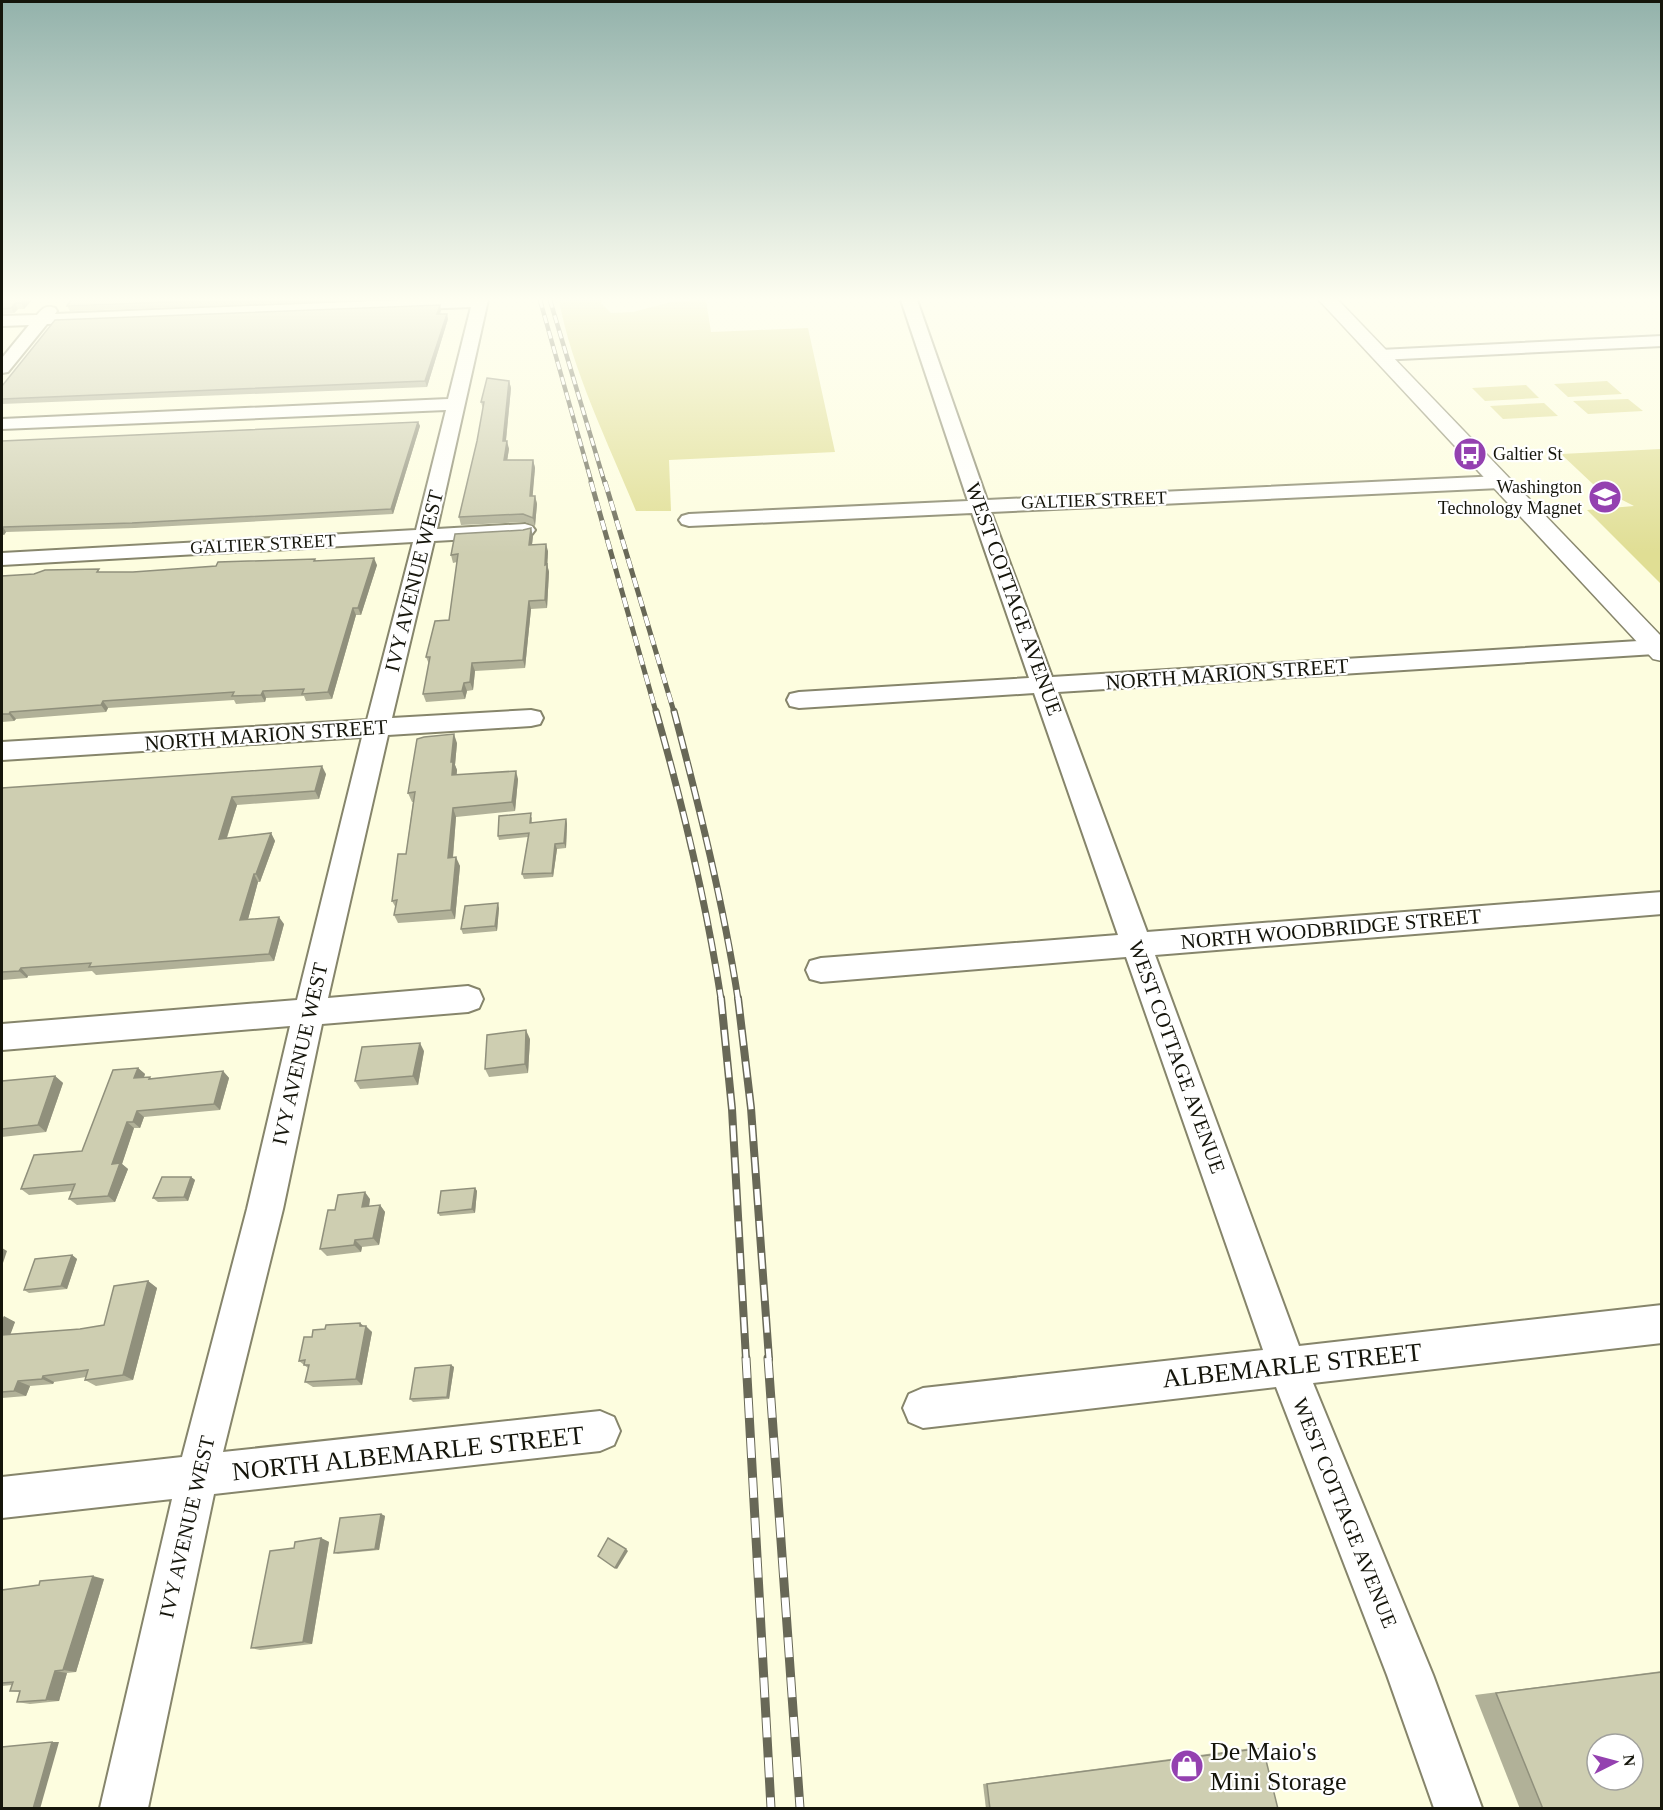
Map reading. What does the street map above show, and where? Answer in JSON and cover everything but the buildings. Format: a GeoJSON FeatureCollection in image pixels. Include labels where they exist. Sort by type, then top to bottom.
{"type":"FeatureCollection","features":[{"type":"Feature","properties":{"kind":"street","name":"IVY AVENUE WEST"},"geometry":{"type":"LineString","coordinates":[[124,1809],[197,1477],[265,1209],[309,1012],[461,384]]}},
{"type":"Feature","properties":{"kind":"street","name":"WEST COTTAGE AVENUE"},"geometry":{"type":"LineString","coordinates":[[938,384],[1287,1365],[1410,1675],[1458,1809]]}},
{"type":"Feature","properties":{"kind":"street"},"geometry":{"type":"LineString","coordinates":[[1408,384],[1658,650]]}},
{"type":"Feature","properties":{"kind":"street"},"geometry":{"type":"LineString","coordinates":[[2,424],[457,404]]}},
{"type":"Feature","properties":{"kind":"street","name":"GALTIER STREET"},"geometry":{"type":"LineString","coordinates":[[688,520],[1500,482]]}},
{"type":"Feature","properties":{"kind":"street","name":"GALTIER STREET"},"geometry":{"type":"LineString","coordinates":[[2,559],[525,530]]}},
{"type":"Feature","properties":{"kind":"street","name":"NORTH MARION STREET"},"geometry":{"type":"LineString","coordinates":[[799,700],[1658,650]]}},
{"type":"Feature","properties":{"kind":"street","name":"NORTH MARION STREET"},"geometry":{"type":"LineString","coordinates":[[2,752],[531,718]]}},
{"type":"Feature","properties":{"kind":"street","name":"NORTH WOODBRIDGE STREET"},"geometry":{"type":"LineString","coordinates":[[821,970],[1662,903]]}},
{"type":"Feature","properties":{"kind":"street"},"geometry":{"type":"LineString","coordinates":[[2,1037],[468,999]]}},
{"type":"Feature","properties":{"kind":"street","name":"ALBEMARLE STREET"},"geometry":{"type":"LineString","coordinates":[[923,1408],[1662,1324]]}},
{"type":"Feature","properties":{"kind":"street","name":"NORTH ALBEMARLE STREET"},"geometry":{"type":"LineString","coordinates":[[2,1497],[600,1431]]}},
{"type":"Feature","properties":{"kind":"shaded area"},"geometry":{"type":"Polygon","coordinates":[[[584,384],[820,384],[835,452],[669,460],[671,511],[636,511],[584,384]]]}},
{"type":"Feature","properties":{"kind":"shaded area"},"geometry":{"type":"Polygon","coordinates":[[[1555,384],[1611,384],[1622,394],[1568,397],[1555,384]]]}},
{"type":"Feature","properties":{"kind":"shaded area"},"geometry":{"type":"Polygon","coordinates":[[[1526,385],[1539,398],[1485,401],[1472,388],[1526,385]]]}},
{"type":"Feature","properties":{"kind":"shaded area"},"geometry":{"type":"Polygon","coordinates":[[[1628,399],[1643,411],[1588,414],[1573,401],[1628,399]]]}},
{"type":"Feature","properties":{"kind":"shaded area"},"geometry":{"type":"Polygon","coordinates":[[[1544,403],[1558,416],[1503,419],[1490,406],[1544,403]]]}},
{"type":"Feature","properties":{"kind":"shaded area"},"geometry":{"type":"Polygon","coordinates":[[[1662,449],[1661,584],[1587,510],[1634,506],[1595,486],[1561,454],[1662,449]]]}},
{"type":"Feature","properties":{"kind":"railway"},"geometry":{"type":"LineString","coordinates":[[564,384],[592,484]]}},
{"type":"Feature","properties":{"kind":"railway"},"geometry":{"type":"LineString","coordinates":[[575,384],[605,484]]}},
{"type":"Feature","properties":{"kind":"railway"},"geometry":{"type":"LineString","coordinates":[[591,482],[656,712]]}},
{"type":"Feature","properties":{"kind":"railway"},"geometry":{"type":"LineString","coordinates":[[605,482],[674,712]]}},
{"type":"Feature","properties":{"kind":"railway"},"geometry":{"type":"LineString","coordinates":[[656,711],[693,854],[721,999]]}},
{"type":"Feature","properties":{"kind":"railway"},"geometry":{"type":"LineString","coordinates":[[674,711],[710,854],[738,999]]}},
{"type":"Feature","properties":{"kind":"railway"},"geometry":{"type":"LineString","coordinates":[[721,998],[732,1109],[746,1359]]}},
{"type":"Feature","properties":{"kind":"railway"},"geometry":{"type":"LineString","coordinates":[[738,998],[751,1108],[769,1359]]}},
{"type":"Feature","properties":{"kind":"railway"},"geometry":{"type":"LineString","coordinates":[[746,1358],[771,1808]]}},
{"type":"Feature","properties":{"kind":"railway"},"geometry":{"type":"LineString","coordinates":[[768,1358],[800,1808]]}},
{"type":"Feature","properties":{"kind":"place","name":"Galtier St"},"geometry":{"type":"Point","coordinates":[1470,454]}},
{"type":"Feature","properties":{"kind":"place","name":"Washington Technology Magnet"},"geometry":{"type":"Point","coordinates":[1605,497]}},
{"type":"Feature","properties":{"kind":"place","name":"De Maio's Mini Storage"},"geometry":{"type":"Point","coordinates":[1187,1766]}}]}
